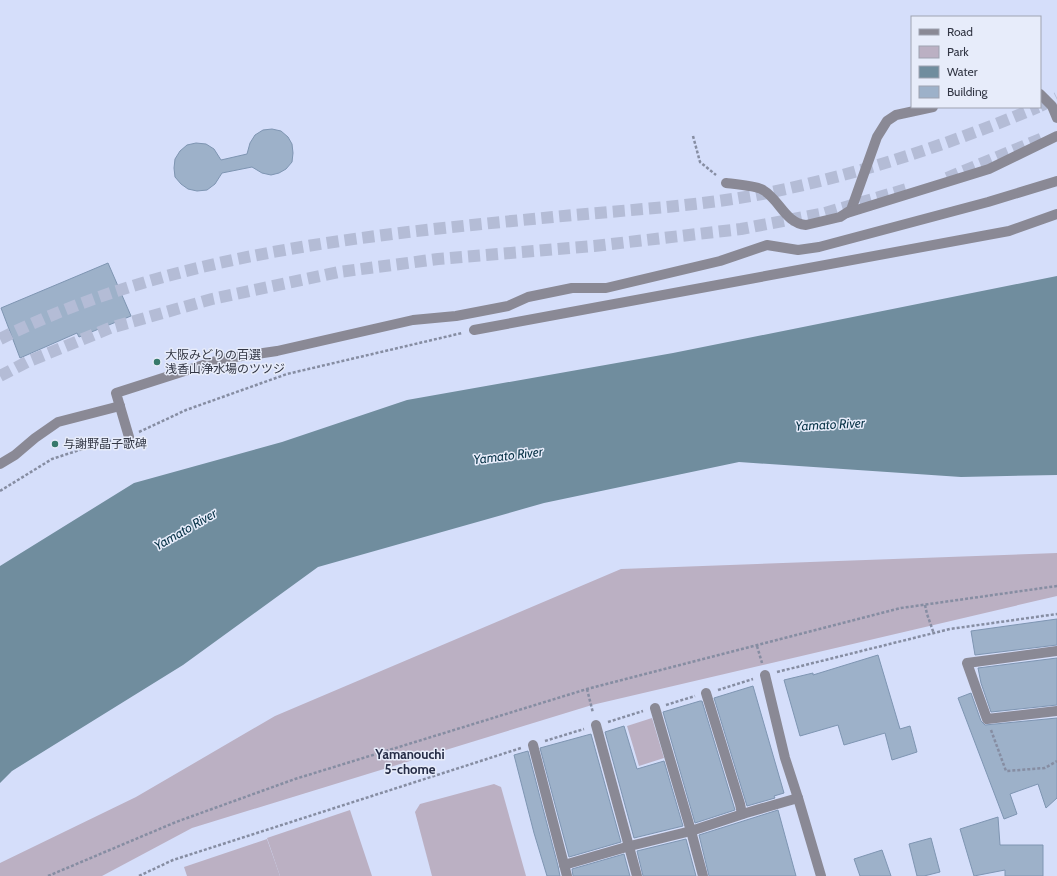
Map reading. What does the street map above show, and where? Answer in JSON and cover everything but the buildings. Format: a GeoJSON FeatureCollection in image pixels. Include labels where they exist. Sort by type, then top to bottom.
{"type":"FeatureCollection","features":[{"type":"Feature","properties":{"kind":"street"},"geometry":{"type":"LineString","coordinates":[[1041,95],[1052,106],[1057,118]]}},
{"type":"Feature","properties":{"kind":"street"},"geometry":{"type":"LineString","coordinates":[[847,213],[851,210],[877,137],[887,121],[896,115],[929,108]]}},
{"type":"Feature","properties":{"kind":"street"},"geometry":{"type":"LineString","coordinates":[[726,183],[763,189],[785,214],[795,222],[806,225],[840,217],[847,213],[989,169],[1057,136]]}},
{"type":"Feature","properties":{"kind":"street"},"geometry":{"type":"LineString","coordinates":[[129,436],[116,393],[222,359],[277,351],[413,320],[456,316],[508,306],[528,298],[572,288],[606,288],[720,261],[767,245],[798,250],[819,246],[988,202],[1057,181]]}},
{"type":"Feature","properties":{"kind":"street"},"geometry":{"type":"LineString","coordinates":[[474,330],[1009,231],[1057,214]]}},
{"type":"Feature","properties":{"kind":"street"},"geometry":{"type":"LineString","coordinates":[[0,464],[15,455],[35,438],[58,422],[120,406]]}},
{"type":"Feature","properties":{"kind":"street"},"geometry":{"type":"LineString","coordinates":[[1057,651],[967,663],[987,719],[1057,712]]}},
{"type":"Feature","properties":{"kind":"street"},"geometry":{"type":"LineString","coordinates":[[765,675],[785,758],[821,876]]}},
{"type":"Feature","properties":{"kind":"street"},"geometry":{"type":"LineString","coordinates":[[706,693],[742,814]]}},
{"type":"Feature","properties":{"kind":"street"},"geometry":{"type":"LineString","coordinates":[[655,708],[703,876]]}},
{"type":"Feature","properties":{"kind":"street"},"geometry":{"type":"LineString","coordinates":[[596,725],[638,876]]}},
{"type":"Feature","properties":{"kind":"street"},"geometry":{"type":"LineString","coordinates":[[533,745],[567,876]]}},
{"type":"Feature","properties":{"kind":"street"},"geometry":{"type":"LineString","coordinates":[[564,865],[630,846],[691,831],[742,814],[798,798]]}},
{"type":"Feature","properties":{"kind":"path"},"geometry":{"type":"LineString","coordinates":[[693,136],[700,162],[726,183]]}},
{"type":"Feature","properties":{"kind":"path"},"geometry":{"type":"LineString","coordinates":[[0,491],[52,459],[101,443],[129,436],[186,410],[287,374],[474,330]]}},
{"type":"Feature","properties":{"kind":"path"},"geometry":{"type":"LineString","coordinates":[[48,876],[176,822],[295,779],[587,689],[901,608],[1057,586]]}},
{"type":"Feature","properties":{"kind":"path"},"geometry":{"type":"LineString","coordinates":[[925,605],[934,634]]}},
{"type":"Feature","properties":{"kind":"path"},"geometry":{"type":"LineString","coordinates":[[757,646],[762,662]]}},
{"type":"Feature","properties":{"kind":"path"},"geometry":{"type":"LineString","coordinates":[[587,689],[592,709]]}},
{"type":"Feature","properties":{"kind":"path"},"geometry":{"type":"LineString","coordinates":[[987,719],[1006,771],[1044,768],[1057,761]]}},
{"type":"Feature","properties":{"kind":"green space"},"geometry":{"type":"Polygon","coordinates":[[[1057,553],[1057,596],[592,705],[192,828],[102,876],[0,876],[0,863],[136,797],[275,716],[621,569],[1057,553]]]}},
{"type":"Feature","properties":{"kind":"green space"},"geometry":{"type":"Polygon","coordinates":[[[652,718],[664,758],[639,766],[627,726],[652,718]]]}},
{"type":"Feature","properties":{"kind":"green space"},"geometry":{"type":"Polygon","coordinates":[[[494,784],[501,787],[526,876],[432,876],[415,812],[420,804],[494,784]]]}},
{"type":"Feature","properties":{"kind":"green space"},"geometry":{"type":"Polygon","coordinates":[[[350,810],[372,876],[280,876],[267,838],[350,810]]]}},
{"type":"Feature","properties":{"kind":"green space"},"geometry":{"type":"Polygon","coordinates":[[[267,839],[280,876],[187,876],[184,867],[267,839]]]}},
{"type":"Feature","properties":{"kind":"water","name":"Yamato River"},"geometry":{"type":"Polygon","coordinates":[[[1057,276],[1057,475],[961,477],[739,462],[544,503],[318,567],[183,665],[12,771],[0,783],[0,566],[134,483],[282,442],[407,400],[673,353],[1057,276]]]}},
{"type":"Feature","properties":{"kind":"tunnel"},"geometry":{"type":"LineString","coordinates":[[1041,106],[1057,98]]}},
{"type":"Feature","properties":{"kind":"tunnel"},"geometry":{"type":"LineString","coordinates":[[0,339],[65,310],[132,286],[201,267],[270,252],[341,241],[483,224],[684,205],[762,194],[833,178],[902,158],[970,134],[1036,108]]}},
{"type":"Feature","properties":{"kind":"tunnel"},"geometry":{"type":"LineString","coordinates":[[947,178],[1043,138]]}},
{"type":"Feature","properties":{"kind":"tunnel"},"geometry":{"type":"LineString","coordinates":[[0,376],[27,362],[110,328],[212,299],[339,272],[438,259],[594,246],[741,229],[825,213],[910,188]]}},
{"type":"Feature","properties":{"kind":"place","name":"大阪みどりの百選 浅香山浄水場のツツジ"},"geometry":{"type":"Point","coordinates":[157,362]}},
{"type":"Feature","properties":{"kind":"place","name":"与謝野晶子歌碑"},"geometry":{"type":"Point","coordinates":[55,444]}},
{"type":"Feature","properties":{"kind":"district","name":"Yamanouchi 5-chome"},"geometry":{"type":"Point","coordinates":[410,762]}}]}
